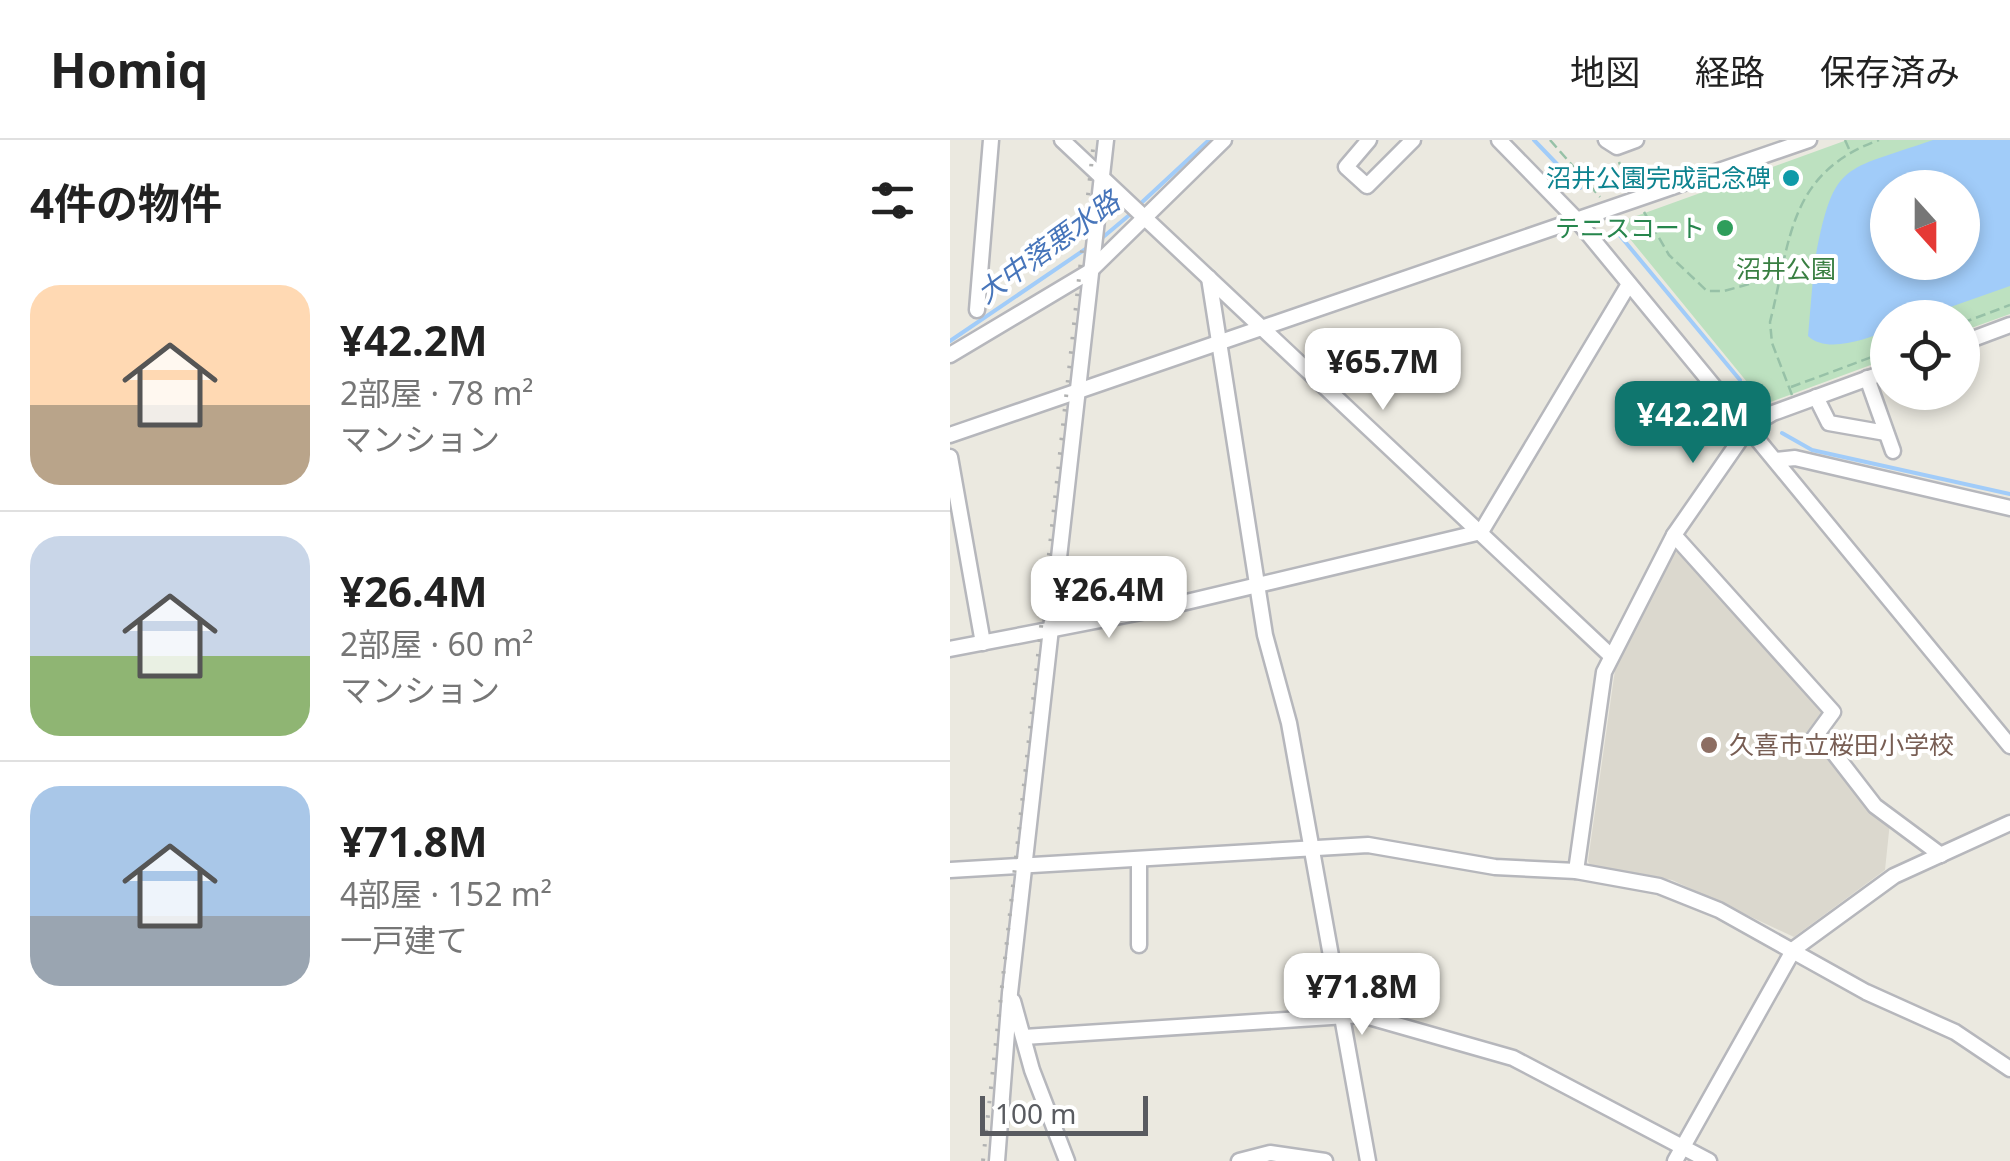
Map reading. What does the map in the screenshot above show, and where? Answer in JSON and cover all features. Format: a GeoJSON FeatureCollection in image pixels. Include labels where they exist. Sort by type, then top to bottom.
{"type":"FeatureCollection","features":[{"type":"Feature","properties":{"kind":"street"},"geometry":{"type":"LineString","coordinates":[[976,310],[991,140]]}},
{"type":"Feature","properties":{"kind":"street"},"geometry":{"type":"LineString","coordinates":[[1062,140],[1256,327],[1610,655]]}},
{"type":"Feature","properties":{"kind":"street"},"geometry":{"type":"LineString","coordinates":[[997,1161],[1010,993],[1106,140]]}},
{"type":"Feature","properties":{"kind":"street"},"geometry":{"type":"LineString","coordinates":[[950,355],[1089,268],[1138,213],[1224,140]]}},
{"type":"Feature","properties":{"kind":"street"},"geometry":{"type":"LineString","coordinates":[[1368,140],[1346,167],[1366,186],[1414,140]]}},
{"type":"Feature","properties":{"kind":"street"},"geometry":{"type":"LineString","coordinates":[[1499,140],[1576,220],[2010,746]]}},
{"type":"Feature","properties":{"kind":"street"},"geometry":{"type":"LineString","coordinates":[[1611,144],[1636,140]]}},
{"type":"Feature","properties":{"kind":"street"},"geometry":{"type":"LineString","coordinates":[[950,435],[1808,140]]}},
{"type":"Feature","properties":{"kind":"street"},"geometry":{"type":"LineString","coordinates":[[1209,278],[1258,587],[1313,847],[1368,1161]]}},
{"type":"Feature","properties":{"kind":"street"},"geometry":{"type":"LineString","coordinates":[[950,649],[1258,587],[1480,532],[1629,284]]}},
{"type":"Feature","properties":{"kind":"street"},"geometry":{"type":"LineString","coordinates":[[1980,336],[2010,325]]}},
{"type":"Feature","properties":{"kind":"street"},"geometry":{"type":"LineString","coordinates":[[1576,870],[1600,692],[1610,655],[1674,534],[1748,427],[1870,377]]}},
{"type":"Feature","properties":{"kind":"street"},"geometry":{"type":"LineString","coordinates":[[1867,378],[1893,451]]}},
{"type":"Feature","properties":{"kind":"street"},"geometry":{"type":"LineString","coordinates":[[1816,397],[1829,423],[1886,432]]}},
{"type":"Feature","properties":{"kind":"street"},"geometry":{"type":"LineString","coordinates":[[950,457],[983,643]]}},
{"type":"Feature","properties":{"kind":"street"},"geometry":{"type":"LineString","coordinates":[[1775,460],[1795,458],[2010,508]]}},
{"type":"Feature","properties":{"kind":"street"},"geometry":{"type":"LineString","coordinates":[[1674,534],[1834,712],[1814,738],[1834,753],[1875,806],[1941,855]]}},
{"type":"Feature","properties":{"kind":"street"},"geometry":{"type":"LineString","coordinates":[[1675,1161],[1794,949],[1894,876],[2010,823]]}},
{"type":"Feature","properties":{"kind":"street"},"geometry":{"type":"LineString","coordinates":[[950,870],[1368,845],[1495,867],[1576,870],[1671,889],[1794,949],[1866,992],[1974,1042],[2010,1069]]}},
{"type":"Feature","properties":{"kind":"street"},"geometry":{"type":"LineString","coordinates":[[1139,861],[1139,945]]}},
{"type":"Feature","properties":{"kind":"street"},"geometry":{"type":"LineString","coordinates":[[1010,993],[1032,1070],[1067,1161]]}},
{"type":"Feature","properties":{"kind":"street"},"geometry":{"type":"LineString","coordinates":[[1024,1037],[1342,1017],[1378,1019],[1513,1058],[1709,1161]]}},
{"type":"Feature","properties":{"kind":"street"},"geometry":{"type":"LineString","coordinates":[[1239,1161],[1270,1153],[1325,1161]]}},
{"type":"Feature","properties":{"kind":"path"},"geometry":{"type":"LineString","coordinates":[[1550,140],[1601,199]]}},
{"type":"Feature","properties":{"kind":"path"},"geometry":{"type":"LineString","coordinates":[[1845,140],[1849,151]]}},
{"type":"Feature","properties":{"kind":"path"},"geometry":{"type":"LineString","coordinates":[[1792,397],[1772,343],[1770,322],[1809,187],[1821,171],[1849,151],[1878,140]]}},
{"type":"Feature","properties":{"kind":"path"},"geometry":{"type":"LineString","coordinates":[[1611,144],[1629,188]]}},
{"type":"Feature","properties":{"kind":"path"},"geometry":{"type":"LineString","coordinates":[[1644,210],[1668,254],[1707,291],[1724,291],[1769,275],[1782,275]]}},
{"type":"Feature","properties":{"kind":"path"},"geometry":{"type":"LineString","coordinates":[[1786,264],[1807,268]]}},
{"type":"Feature","properties":{"kind":"path"},"geometry":{"type":"LineString","coordinates":[[1980,316],[2010,305]]}},
{"type":"Feature","properties":{"kind":"path"},"geometry":{"type":"LineString","coordinates":[[1789,388],[1870,358]]}},
{"type":"Feature","properties":{"kind":"shaded area","name":"久喜市立桜田小学校"},"geometry":{"type":"Polygon","coordinates":[[[1672,551],[1680,553],[1821,707],[1822,714],[1804,737],[1827,754],[1890,822],[1885,870],[1794,937],[1672,880],[1590,865],[1588,861],[1616,663],[1672,551]]]}},
{"type":"Feature","properties":{"kind":"green space","name":"沼井公園"},"geometry":{"type":"Polygon","coordinates":[[[1847,140],[2010,140],[2010,314],[1980,325],[1980,300],[1870,300],[1870,365],[1765,404],[1617,223],[1847,140]]]}},
{"type":"Feature","properties":{"kind":"water"},"geometry":{"type":"Polygon","coordinates":[[[1933,140],[2010,140],[2010,286],[1970,300],[1870,300],[1870,337],[1825,344],[1808,336],[1813,278],[1806,277],[1808,260],[1815,260],[1837,187],[1847,174],[1933,140]]]}},
{"type":"Feature","properties":{"kind":"waterway","name":"大中落悪水路"},"geometry":{"type":"LineString","coordinates":[[1139,205],[1209,140]]}},
{"type":"Feature","properties":{"kind":"waterway","name":"大中落悪水路"},"geometry":{"type":"LineString","coordinates":[[1534,140],[1580,188]]}},
{"type":"Feature","properties":{"kind":"waterway","name":"大中落悪水路"},"geometry":{"type":"LineString","coordinates":[[1102,238],[1133,212]]}},
{"type":"Feature","properties":{"kind":"waterway","name":"大中落悪水路"},"geometry":{"type":"LineString","coordinates":[[1617,232],[1740,380]]}},
{"type":"Feature","properties":{"kind":"waterway","name":"大中落悪水路"},"geometry":{"type":"LineString","coordinates":[[950,341],[1090,246]]}},
{"type":"Feature","properties":{"kind":"waterway","name":"大中落悪水路"},"geometry":{"type":"LineString","coordinates":[[1782,433],[1812,450],[2010,494]]}},
{"type":"Feature","properties":{"kind":"railway"},"geometry":{"type":"LineString","coordinates":[[983,1161],[1094,140]]}},
{"type":"Feature","properties":{"kind":"place","name":"沼井公園完成記念碑"},"geometry":{"type":"Point","coordinates":[1791,178]}},
{"type":"Feature","properties":{"kind":"place","name":"テニスコート"},"geometry":{"type":"Point","coordinates":[1725,228]}},
{"type":"Feature","properties":{"kind":"place","name":"久喜市立桜田小学校"},"geometry":{"type":"Point","coordinates":[1709,745]}}]}
